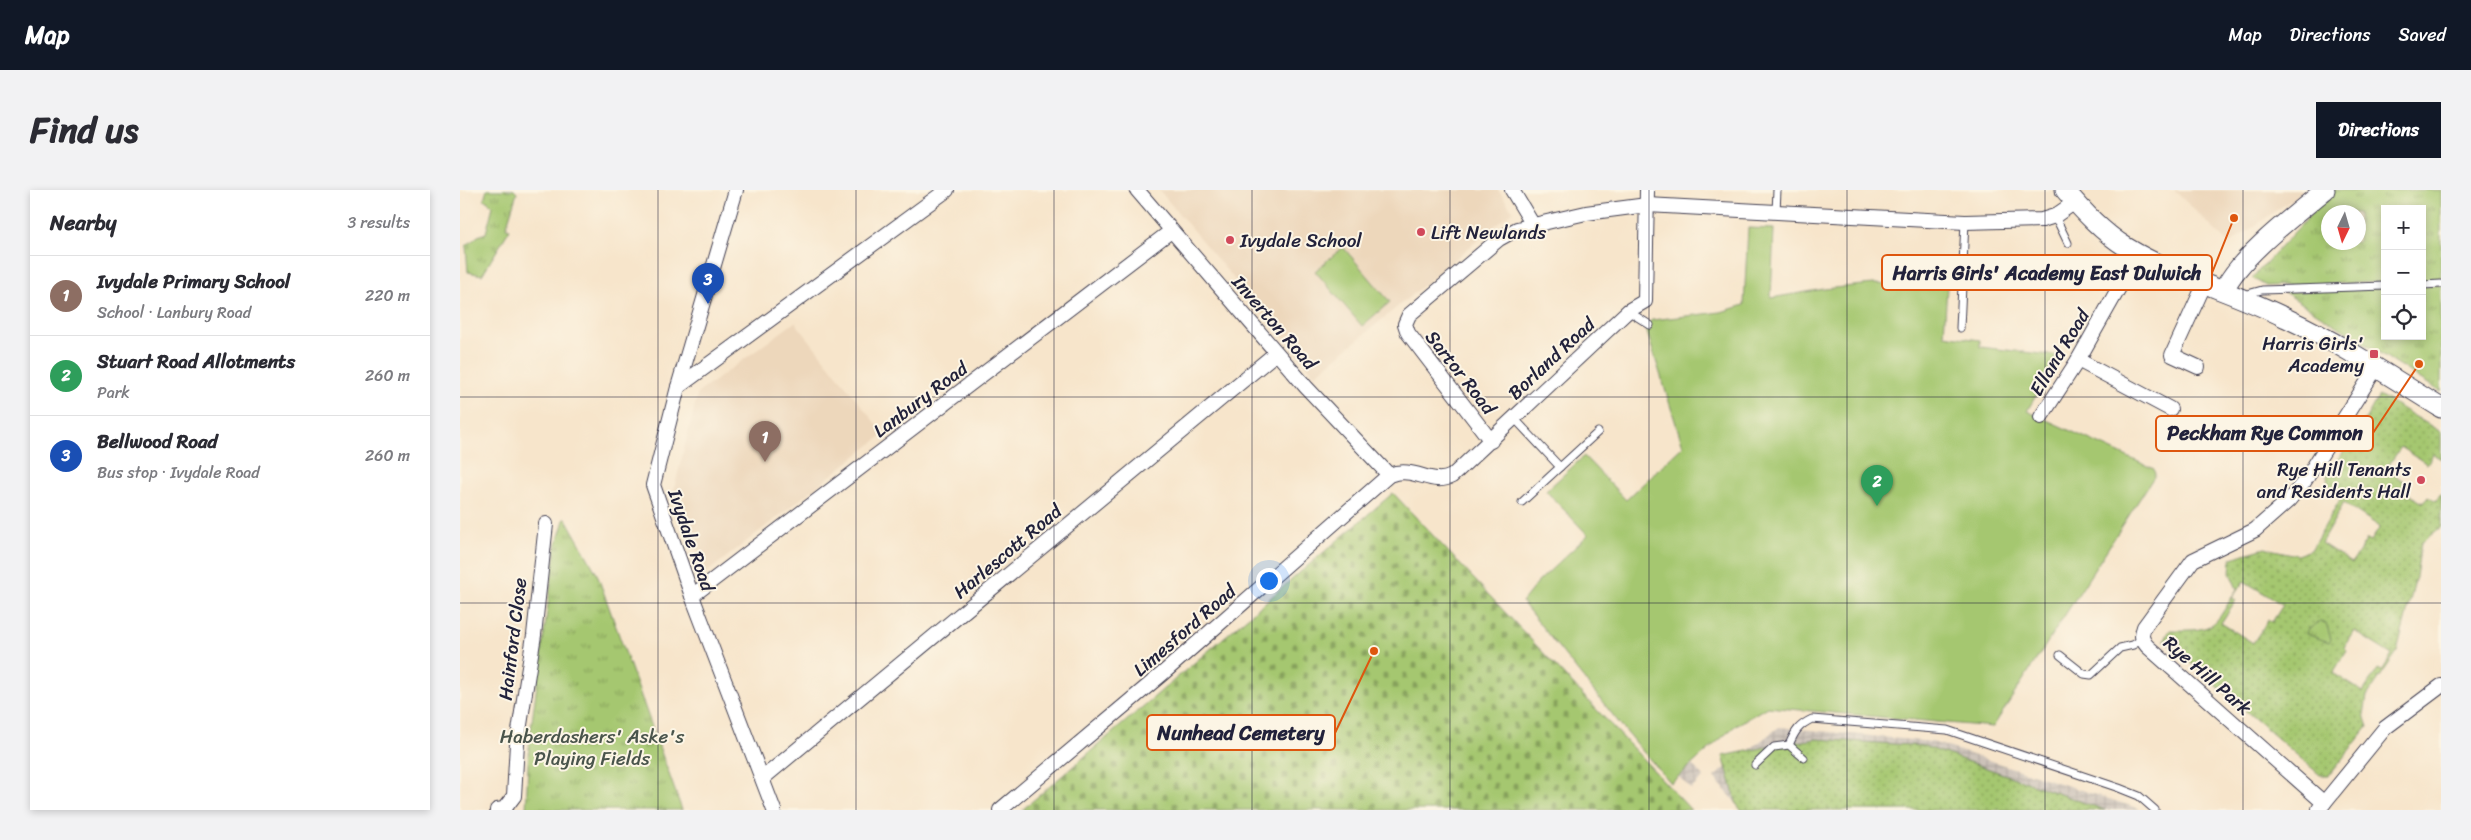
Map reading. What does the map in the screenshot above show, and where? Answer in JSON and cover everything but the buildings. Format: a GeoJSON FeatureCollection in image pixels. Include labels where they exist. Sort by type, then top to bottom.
{"type":"FeatureCollection","features":[{"type":"Feature","properties":{"kind":"street","name":"Ivydale Road"},"geometry":{"type":"LineString","coordinates":[[736,190],[678,387],[653,485],[692,596],[774,810]]}},
{"type":"Feature","properties":{"kind":"street"},"geometry":{"type":"LineString","coordinates":[[678,387],[947,190]]}},
{"type":"Feature","properties":{"kind":"street","name":"Inverton Road"},"geometry":{"type":"LineString","coordinates":[[1137,190],[1276,352],[1389,475]]}},
{"type":"Feature","properties":{"kind":"street"},"geometry":{"type":"LineString","coordinates":[[1512,190],[1533,224],[1647,205],[1965,222],[2042,220],[2055,216],[2070,196],[2105,232],[2138,254],[2287,318],[2376,368],[2441,408]]}},
{"type":"Feature","properties":{"kind":"street","name":"Borland Road"},"geometry":{"type":"LineString","coordinates":[[1389,475],[1406,471],[1438,480],[1445,480],[1515,419],[1628,311],[1645,301],[1647,190]]}},
{"type":"Feature","properties":{"kind":"street"},"geometry":{"type":"LineString","coordinates":[[2231,294],[2231,276],[2283,224],[2325,190]]}},
{"type":"Feature","properties":{"kind":"street","name":"Sartor Road"},"geometry":{"type":"LineString","coordinates":[[1491,441],[1408,333],[1405,324],[1409,315],[1478,254],[1505,236],[1533,224]]}},
{"type":"Feature","properties":{"kind":"street","name":"Lanbury Road"},"geometry":{"type":"LineString","coordinates":[[692,596],[1172,231]]}},
{"type":"Feature","properties":{"kind":"street","name":"Elland Road"},"geometry":{"type":"LineString","coordinates":[[2040,417],[2078,360],[2138,254]]}},
{"type":"Feature","properties":{"kind":"street"},"geometry":{"type":"LineString","coordinates":[[2198,367],[2172,355],[2205,283]]}},
{"type":"Feature","properties":{"kind":"street","name":"Harlescott Road"},"geometry":{"type":"LineString","coordinates":[[763,778],[1276,352]]}},
{"type":"Feature","properties":{"kind":"street"},"geometry":{"type":"LineString","coordinates":[[2078,360],[2170,409]]}},
{"type":"Feature","properties":{"kind":"street","name":"Rye Hill Park"},"geometry":{"type":"LineString","coordinates":[[2376,368],[2313,468],[2289,500],[2255,530],[2193,560],[2144,627],[2142,639],[2147,646],[2321,806],[2385,728],[2441,686]]}},
{"type":"Feature","properties":{"kind":"street","name":"Limesford Road"},"geometry":{"type":"LineString","coordinates":[[1000,810],[1162,674],[1389,475]]}},
{"type":"Feature","properties":{"kind":"street","name":"Hainford Close"},"geometry":{"type":"LineString","coordinates":[[497,810],[504,809],[514,796],[517,744],[534,635],[546,524]]}},
{"type":"Feature","properties":{"kind":"lane"},"geometry":{"type":"LineString","coordinates":[[1776,212],[1777,190]]}},
{"type":"Feature","properties":{"kind":"lane"},"geometry":{"type":"LineString","coordinates":[[2055,216],[2068,243]]}},
{"type":"Feature","properties":{"kind":"lane"},"geometry":{"type":"LineString","coordinates":[[1960,328],[1965,222]]}},
{"type":"Feature","properties":{"kind":"lane"},"geometry":{"type":"LineString","coordinates":[[2426,285],[2441,284]]}},
{"type":"Feature","properties":{"kind":"lane"},"geometry":{"type":"LineString","coordinates":[[2231,294],[2262,290],[2381,286]]}},
{"type":"Feature","properties":{"kind":"lane"},"geometry":{"type":"LineString","coordinates":[[1628,311],[1650,325]]}},
{"type":"Feature","properties":{"kind":"lane"},"geometry":{"type":"LineString","coordinates":[[1515,419],[1560,467]]}},
{"type":"Feature","properties":{"kind":"lane"},"geometry":{"type":"LineString","coordinates":[[1522,502],[1598,432]]}},
{"type":"Feature","properties":{"kind":"lane"},"geometry":{"type":"LineString","coordinates":[[2060,655],[2084,674],[2091,675],[2120,648],[2133,645],[2142,639]]}},
{"type":"Feature","properties":{"kind":"lane"},"geometry":{"type":"LineString","coordinates":[[1789,745],[1795,730],[1801,724],[1812,719],[1947,730],[2119,788],[2145,800],[2155,810]]}},
{"type":"Feature","properties":{"kind":"lane"},"geometry":{"type":"LineString","coordinates":[[1755,765],[1774,747],[1789,745],[1804,758]]}},
{"type":"Feature","properties":{"kind":"shaded area"},"geometry":{"type":"Polygon","coordinates":[[[1159,190],[1498,190],[1513,211],[1315,375],[1159,190]]]}},
{"type":"Feature","properties":{"kind":"shaded area"},"geometry":{"type":"Polygon","coordinates":[[[2174,190],[2305,190],[2229,244],[2174,190]]]}},
{"type":"Feature","properties":{"kind":"shaded area"},"geometry":{"type":"Polygon","coordinates":[[[795,322],[884,434],[706,573],[674,489],[698,393],[795,322]]]}},
{"type":"Feature","properties":{"kind":"shaded area"},"geometry":{"type":"Polygon","coordinates":[[[1779,727],[1932,742],[2139,810],[1742,810],[1714,777],[1779,727]]]}},
{"type":"Feature","properties":{"kind":"shaded area"},"geometry":{"type":"Polygon","coordinates":[[[1691,763],[1704,777],[1691,789],[1678,776],[1691,763]]]}},
{"type":"Feature","properties":{"kind":"green space"},"geometry":{"type":"Polygon","coordinates":[[[487,190],[514,190],[517,193],[506,228],[510,229],[482,275],[468,272],[466,246],[478,236],[486,233],[493,206],[484,199],[487,190]]]}},
{"type":"Feature","properties":{"kind":"green space"},"geometry":{"type":"Polygon","coordinates":[[[2333,190],[2441,190],[2441,280],[2426,281],[2426,205],[2381,205],[2381,282],[2266,286],[2252,278],[2333,190]]]}},
{"type":"Feature","properties":{"kind":"green space"},"geometry":{"type":"Polygon","coordinates":[[[1748,228],[1774,229],[1771,298],[1824,289],[1873,284],[1947,287],[1944,335],[1980,340],[1980,347],[2059,356],[2027,411],[2154,469],[2155,475],[1993,727],[1767,707],[1735,726],[1671,783],[1637,745],[1522,602],[1538,582],[1588,535],[1546,491],[1584,456],[1626,500],[1683,446],[1645,326],[1652,320],[1721,312],[1744,305],[1748,228]]]}},
{"type":"Feature","properties":{"kind":"green space"},"geometry":{"type":"Polygon","coordinates":[[[1343,247],[1390,302],[1362,326],[1315,271],[1343,247]]]}},
{"type":"Feature","properties":{"kind":"green space"},"geometry":{"type":"Polygon","coordinates":[[[2441,285],[2441,392],[2284,292],[2381,288],[2381,340],[2426,340],[2426,286],[2441,285]]]}},
{"type":"Feature","properties":{"kind":"green space"},"geometry":{"type":"Polygon","coordinates":[[[2379,395],[2441,432],[2441,459],[2433,454],[2427,464],[2401,447],[2386,469],[2409,485],[2405,492],[2423,503],[2428,496],[2436,501],[2441,493],[2441,527],[2421,543],[2416,577],[2397,652],[2367,696],[2364,715],[2368,727],[2329,775],[2320,775],[2164,640],[2170,630],[2206,627],[2218,619],[2237,589],[2230,573],[2231,558],[2265,548],[2297,555],[2311,550],[2342,496],[2328,486],[2327,475],[2360,429],[2379,395]],[[2344,503],[2321,543],[2352,563],[2367,539],[2371,541],[2380,527],[2344,503]],[[2244,581],[2232,598],[2236,600],[2221,623],[2253,643],[2268,620],[2272,622],[2283,605],[2244,581]],[[2354,631],[2344,647],[2347,650],[2333,673],[2363,692],[2378,669],[2382,671],[2392,655],[2354,631]]]}},
{"type":"Feature","properties":{"kind":"green space"},"geometry":{"type":"Polygon","coordinates":[[[1393,493],[1691,810],[1022,810],[1393,493]]]}},
{"type":"Feature","properties":{"kind":"green space","name":"Haberdashers' Aske's Playing Fields"},"geometry":{"type":"Polygon","coordinates":[[[565,517],[597,574],[682,810],[526,810],[529,743],[556,546],[565,517]]]}},
{"type":"Feature","properties":{"kind":"green space"},"geometry":{"type":"Polygon","coordinates":[[[2321,621],[2326,623],[2331,639],[2329,642],[2306,634],[2307,630],[2321,621]]]}},
{"type":"Feature","properties":{"kind":"green space"},"geometry":{"type":"Polygon","coordinates":[[[1817,739],[1924,746],[2105,810],[1741,810],[1737,805],[1723,756],[1817,739]]]}},
{"type":"Feature","properties":{"kind":"place","name":"Harris Girls' Academy East Dulwich"},"geometry":{"type":"Point","coordinates":[2234,218]}},
{"type":"Feature","properties":{"kind":"place","name":"Lift Newlands"},"geometry":{"type":"Point","coordinates":[1421,232]}},
{"type":"Feature","properties":{"kind":"place","name":"Ivydale School"},"geometry":{"type":"Point","coordinates":[1230,240]}},
{"type":"Feature","properties":{"kind":"place","name":"Bellwood Road"},"geometry":{"type":"Point","coordinates":[708,304]}},
{"type":"Feature","properties":{"kind":"place","name":"Harris Girls' Academy"},"geometry":{"type":"Point","coordinates":[2374,354]}},
{"type":"Feature","properties":{"kind":"place","name":"Peckham Rye Common"},"geometry":{"type":"Point","coordinates":[2419,364]}},
{"type":"Feature","properties":{"kind":"place","name":"Ivydale Primary School"},"geometry":{"type":"Point","coordinates":[765,462]}},
{"type":"Feature","properties":{"kind":"place","name":"Rye Hill Tenants and Residents Hall"},"geometry":{"type":"Point","coordinates":[2421,480]}},
{"type":"Feature","properties":{"kind":"place","name":"Stuart Road Allotments"},"geometry":{"type":"Point","coordinates":[1877,506]}},
{"type":"Feature","properties":{"kind":"place","name":"Nunhead Cemetery"},"geometry":{"type":"Point","coordinates":[1374,651]}}]}
